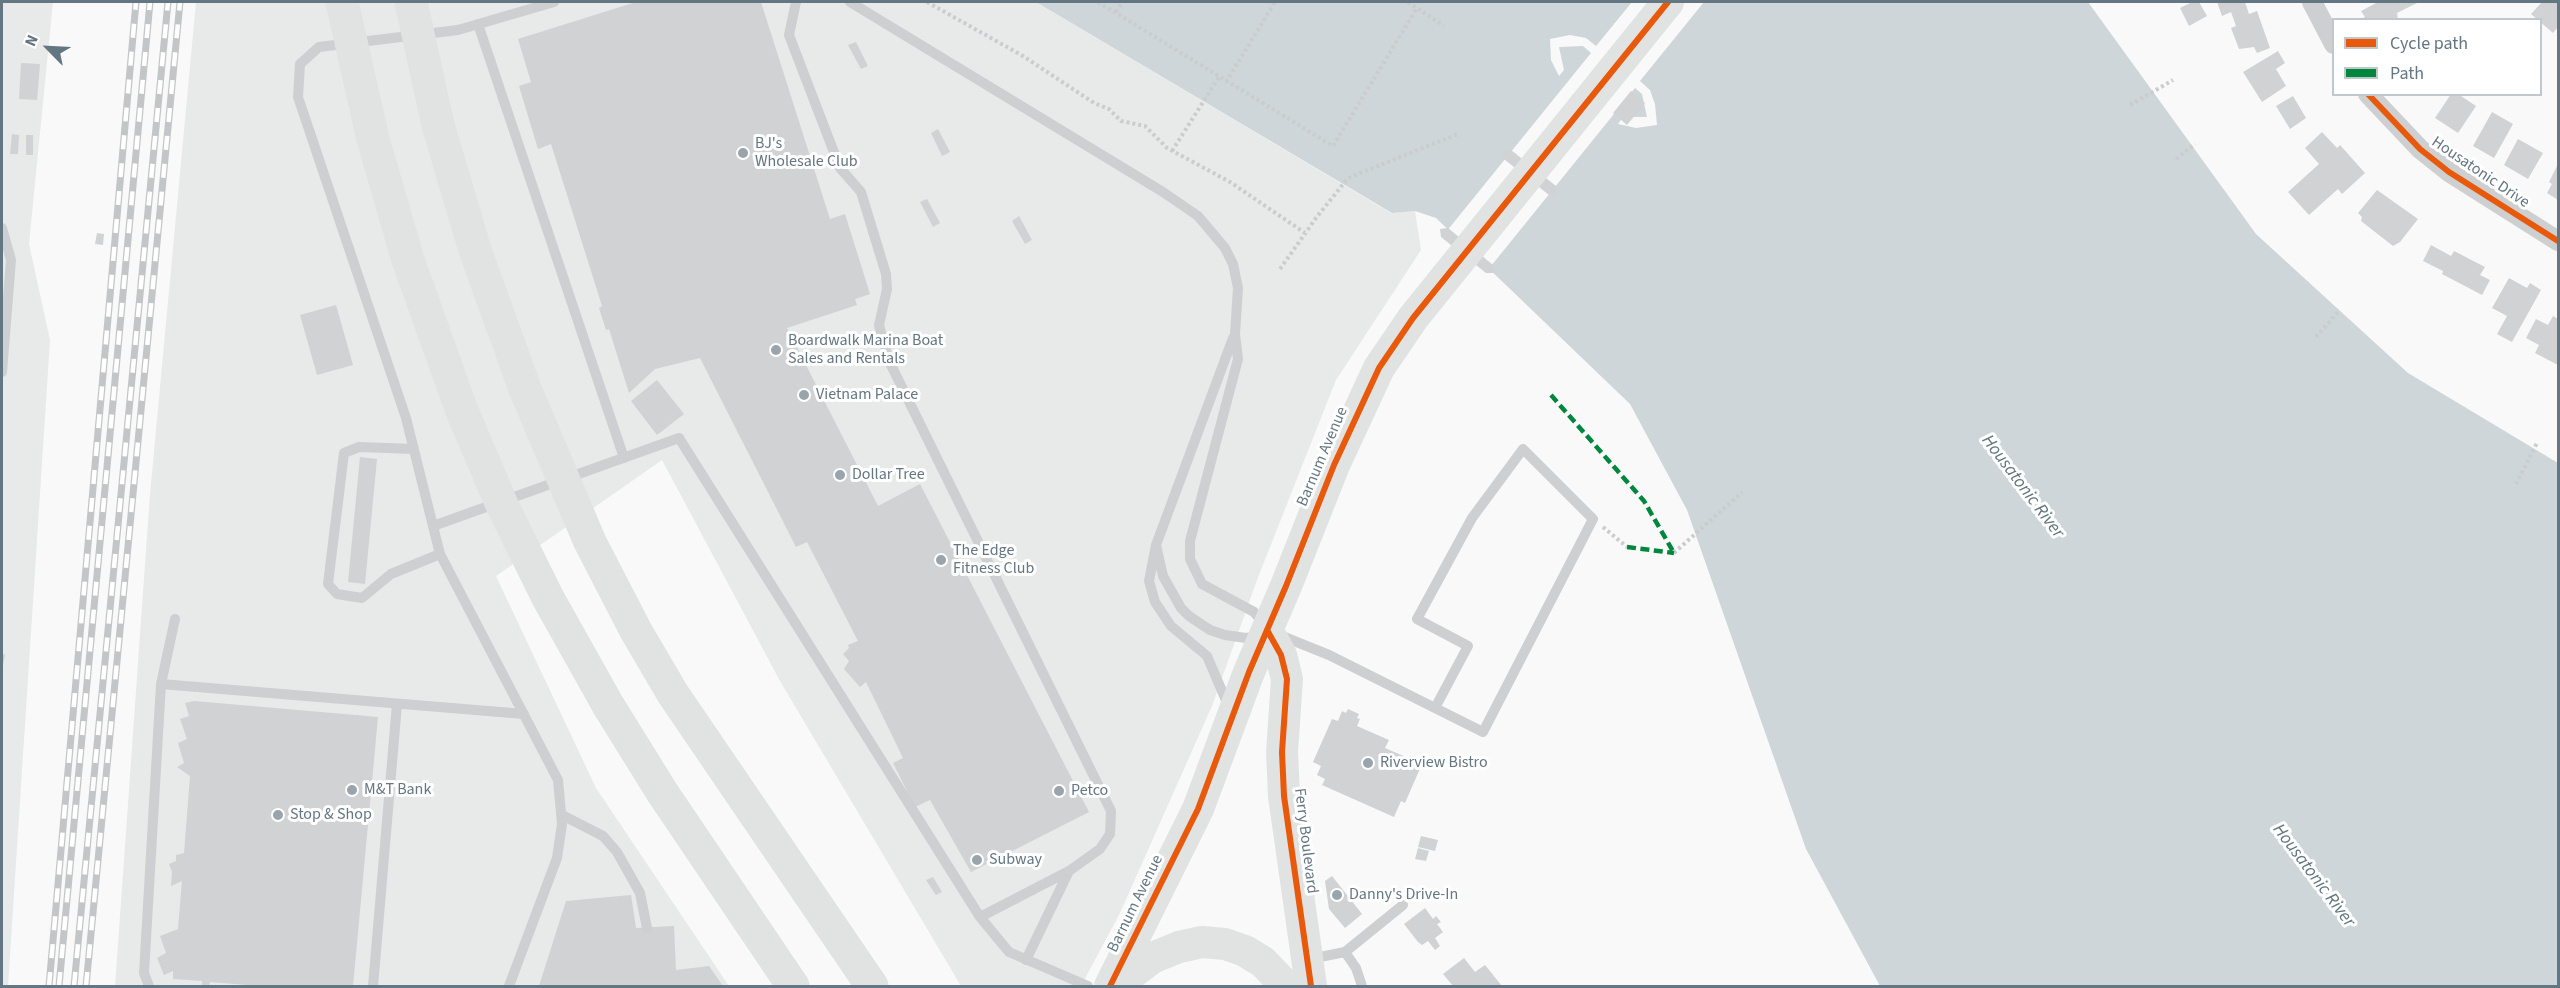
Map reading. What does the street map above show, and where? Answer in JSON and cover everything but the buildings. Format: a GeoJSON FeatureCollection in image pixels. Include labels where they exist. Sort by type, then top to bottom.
{"type":"FeatureCollection","features":[{"type":"Feature","properties":{"kind":"highway"},"geometry":{"type":"LineString","coordinates":[[342,2],[373,138],[419,293],[470,432],[527,556],[577,652],[638,754],[793,987]]}},
{"type":"Feature","properties":{"kind":"highway"},"geometry":{"type":"LineString","coordinates":[[411,2],[441,136],[475,250],[525,389],[584,528],[627,613],[673,694],[872,987]]}},
{"type":"Feature","properties":{"kind":"main road","name":"Barnum Avenue"},"geometry":{"type":"LineString","coordinates":[[1110,987],[1198,809],[1267,630],[1366,392],[1395,343],[1430,296],[1668,2]]}},
{"type":"Feature","properties":{"kind":"main road","name":"Ferry Boulevard"},"geometry":{"type":"LineString","coordinates":[[1267,630],[1281,655],[1287,679],[1282,752],[1284,796],[1308,973]]}},
{"type":"Feature","properties":{"kind":"main road"},"geometry":{"type":"LineString","coordinates":[[1115,987],[1142,964],[1170,950],[1190,944],[1214,942],[1234,946],[1254,956],[1272,969],[1286,987]]}},
{"type":"Feature","properties":{"kind":"street"},"geometry":{"type":"LineString","coordinates":[[2312,2],[2332,40]]}},
{"type":"Feature","properties":{"kind":"street","name":"Housatonic Drive"},"geometry":{"type":"LineString","coordinates":[[2370,96],[2392,122],[2449,172],[2559,241]]}},
{"type":"Feature","properties":{"kind":"lane"},"geometry":{"type":"LineString","coordinates":[[509,987],[557,858],[562,815],[558,780],[440,554],[406,418],[298,97],[300,64],[319,47],[458,30],[554,2]]}},
{"type":"Feature","properties":{"kind":"lane"},"geometry":{"type":"LineString","coordinates":[[796,2],[789,35],[840,168],[861,192],[886,274],[887,289],[879,326],[889,361],[1111,811],[1110,834],[1100,849],[1069,871],[980,917]]}},
{"type":"Feature","properties":{"kind":"lane"},"geometry":{"type":"LineString","coordinates":[[850,2],[1156,187],[1198,216],[1211,229],[1233,264],[1238,288],[1235,334],[1238,359],[1190,541],[1190,559],[1202,584],[1254,612],[1267,630],[1329,655],[1435,708],[1483,732],[1593,519],[1523,449],[1472,518],[1417,619],[1468,646],[1435,708]]}},
{"type":"Feature","properties":{"kind":"lane"},"geometry":{"type":"LineString","coordinates":[[478,24],[624,458]]}},
{"type":"Feature","properties":{"kind":"lane"},"geometry":{"type":"LineString","coordinates":[[2,228],[10,260],[2,372]]}},
{"type":"Feature","properties":{"kind":"lane"},"geometry":{"type":"LineString","coordinates":[[1232,717],[1220,682],[1207,656],[1171,626],[1155,602],[1149,581],[1156,545],[1191,446],[1235,334]]}},
{"type":"Feature","properties":{"kind":"lane"},"geometry":{"type":"LineString","coordinates":[[433,526],[679,438],[980,917],[1009,952],[1088,987]]}},
{"type":"Feature","properties":{"kind":"lane"},"geometry":{"type":"LineString","coordinates":[[414,449],[359,447],[344,453],[328,584],[337,594],[362,598],[391,574],[440,554]]}},
{"type":"Feature","properties":{"kind":"lane"},"geometry":{"type":"LineString","coordinates":[[1156,545],[1163,576],[1180,608],[1189,616],[1210,630],[1237,637],[1253,638],[1267,630]]}},
{"type":"Feature","properties":{"kind":"lane"},"geometry":{"type":"LineString","coordinates":[[149,987],[144,973],[161,684],[175,619]]}},
{"type":"Feature","properties":{"kind":"lane"},"geometry":{"type":"LineString","coordinates":[[161,684],[524,714]]}},
{"type":"Feature","properties":{"kind":"lane"},"geometry":{"type":"LineString","coordinates":[[373,987],[397,704]]}},
{"type":"Feature","properties":{"kind":"lane"},"geometry":{"type":"LineString","coordinates":[[562,815],[603,836],[617,852],[639,893],[647,928]]}},
{"type":"Feature","properties":{"kind":"lane"},"geometry":{"type":"LineString","coordinates":[[1026,960],[1069,871]]}},
{"type":"Feature","properties":{"kind":"lane"},"geometry":{"type":"LineString","coordinates":[[1308,973],[1345,952],[1403,905]]}},
{"type":"Feature","properties":{"kind":"lane"},"geometry":{"type":"LineString","coordinates":[[1345,952],[1356,968],[1362,987]]}},
{"type":"Feature","properties":{"kind":"path"},"geometry":{"type":"LineString","coordinates":[[927,2],[1023,56],[1094,103],[1109,109],[1121,121],[1145,126],[1172,151],[1230,182],[1305,233]]}},
{"type":"Feature","properties":{"kind":"path"},"geometry":{"type":"LineString","coordinates":[[1098,2],[1333,146],[1418,8]]}},
{"type":"Feature","properties":{"kind":"path"},"geometry":{"type":"LineString","coordinates":[[1116,12],[1122,2]]}},
{"type":"Feature","properties":{"kind":"path"},"geometry":{"type":"LineString","coordinates":[[1226,82],[1275,2]]}},
{"type":"Feature","properties":{"kind":"path"},"geometry":{"type":"LineString","coordinates":[[1408,2],[1444,26]]}},
{"type":"Feature","properties":{"kind":"path"},"geometry":{"type":"LineString","coordinates":[[1172,151],[1219,77]]}},
{"type":"Feature","properties":{"kind":"path"},"geometry":{"type":"LineString","coordinates":[[2130,105],[2173,80]]}},
{"type":"Feature","properties":{"kind":"path"},"geometry":{"type":"LineString","coordinates":[[1281,269],[1305,233],[1348,178],[1458,134]]}},
{"type":"Feature","properties":{"kind":"path"},"geometry":{"type":"LineString","coordinates":[[2176,159],[2195,144]]}},
{"type":"Feature","properties":{"kind":"path"},"geometry":{"type":"LineString","coordinates":[[2316,337],[2338,312]]}},
{"type":"Feature","properties":{"kind":"path"},"geometry":{"type":"LineString","coordinates":[[2516,484],[2537,443]]}},
{"type":"Feature","properties":{"kind":"path"},"geometry":{"type":"LineString","coordinates":[[1674,553],[1742,492]]}},
{"type":"Feature","properties":{"kind":"path"},"geometry":{"type":"LineString","coordinates":[[1593,519],[1627,547]]}},
{"type":"Feature","properties":{"kind":"shaded area"},"geometry":{"type":"Polygon","coordinates":[[[2,2],[53,2],[29,244],[50,340],[8,986],[2,986],[2,2]]]}},
{"type":"Feature","properties":{"kind":"shaded area"},"geometry":{"type":"Polygon","coordinates":[[[196,2],[1036,2],[1391,213],[1415,211],[1421,250],[1336,380],[1257,580],[1212,706],[1120,913],[1081,986],[961,986],[780,681],[662,460],[496,576],[596,788],[729,986],[115,986],[150,494],[196,2]]]}},
{"type":"Feature","properties":{"kind":"water","name":"Housatonic River"},"geometry":{"type":"Polygon","coordinates":[[[1036,2],[2088,2],[2256,234],[2408,373],[2558,463],[2558,986],[1880,986],[1806,849],[1687,510],[1630,404],[1436,218],[1415,211],[1392,213],[1036,2]]]}},
{"type":"Feature","properties":{"kind":"pier"},"geometry":{"type":"Polygon","coordinates":[[[1632,2],[1704,2],[1640,81],[1650,90],[1655,104],[1657,125],[1636,128],[1618,124],[1623,117],[1647,117],[1642,94],[1635,88],[1487,271],[1446,232],[1591,53],[1583,46],[1559,47],[1564,70],[1559,76],[1551,60],[1550,39],[1570,35],[1586,38],[1596,46],[1632,2]]]}},
{"type":"Feature","properties":{"kind":"railway"},"geometry":{"type":"LineString","coordinates":[[49,986],[136,2]]}},
{"type":"Feature","properties":{"kind":"railway"},"geometry":{"type":"LineString","coordinates":[[59,986],[150,2]]}},
{"type":"Feature","properties":{"kind":"railway"},"geometry":{"type":"LineString","coordinates":[[74,986],[168,2]]}},
{"type":"Feature","properties":{"kind":"railway"},"geometry":{"type":"LineString","coordinates":[[86,986],[180,2]]}},
{"type":"Feature","properties":{"kind":"marked path"},"geometry":{"type":"LineString","coordinates":[[1551,395],[1644,501],[1674,553]]}},
{"type":"Feature","properties":{"kind":"marked path"},"geometry":{"type":"LineString","coordinates":[[1627,547],[1674,553]]}},
{"type":"Feature","properties":{"kind":"cycle path"},"geometry":{"type":"LineString","coordinates":[[1110,986],[1198,809],[1249,672],[1334,465],[1379,368],[1413,318],[1668,2]]}},
{"type":"Feature","properties":{"kind":"cycle path"},"geometry":{"type":"LineString","coordinates":[[2370,96],[2420,149],[2449,172],[2558,241]]}},
{"type":"Feature","properties":{"kind":"cycle path"},"geometry":{"type":"LineString","coordinates":[[1267,630],[1281,655],[1287,679],[1282,752],[1284,796],[1311,986]]}},
{"type":"Feature","properties":{"kind":"place","name":"BJ's Wholesale Club"},"geometry":{"type":"Point","coordinates":[743,153]}},
{"type":"Feature","properties":{"kind":"place","name":"Boardwalk Marina Boat Sales and Rentals"},"geometry":{"type":"Point","coordinates":[776,350]}},
{"type":"Feature","properties":{"kind":"place","name":"Vietnam Palace"},"geometry":{"type":"Point","coordinates":[804,395]}},
{"type":"Feature","properties":{"kind":"place","name":"Dollar Tree"},"geometry":{"type":"Point","coordinates":[840,475]}},
{"type":"Feature","properties":{"kind":"place","name":"The Edge Fitness Club"},"geometry":{"type":"Point","coordinates":[941,560]}},
{"type":"Feature","properties":{"kind":"place","name":"Riverview Bistro"},"geometry":{"type":"Point","coordinates":[1368,763]}},
{"type":"Feature","properties":{"kind":"place","name":"M&T Bank"},"geometry":{"type":"Point","coordinates":[352,790]}},
{"type":"Feature","properties":{"kind":"place","name":"Petco"},"geometry":{"type":"Point","coordinates":[1059,791]}},
{"type":"Feature","properties":{"kind":"place","name":"Stop & Shop"},"geometry":{"type":"Point","coordinates":[278,815]}},
{"type":"Feature","properties":{"kind":"place","name":"Subway"},"geometry":{"type":"Point","coordinates":[977,860]}},
{"type":"Feature","properties":{"kind":"place","name":"Danny's Drive-In"},"geometry":{"type":"Point","coordinates":[1337,895]}}]}
